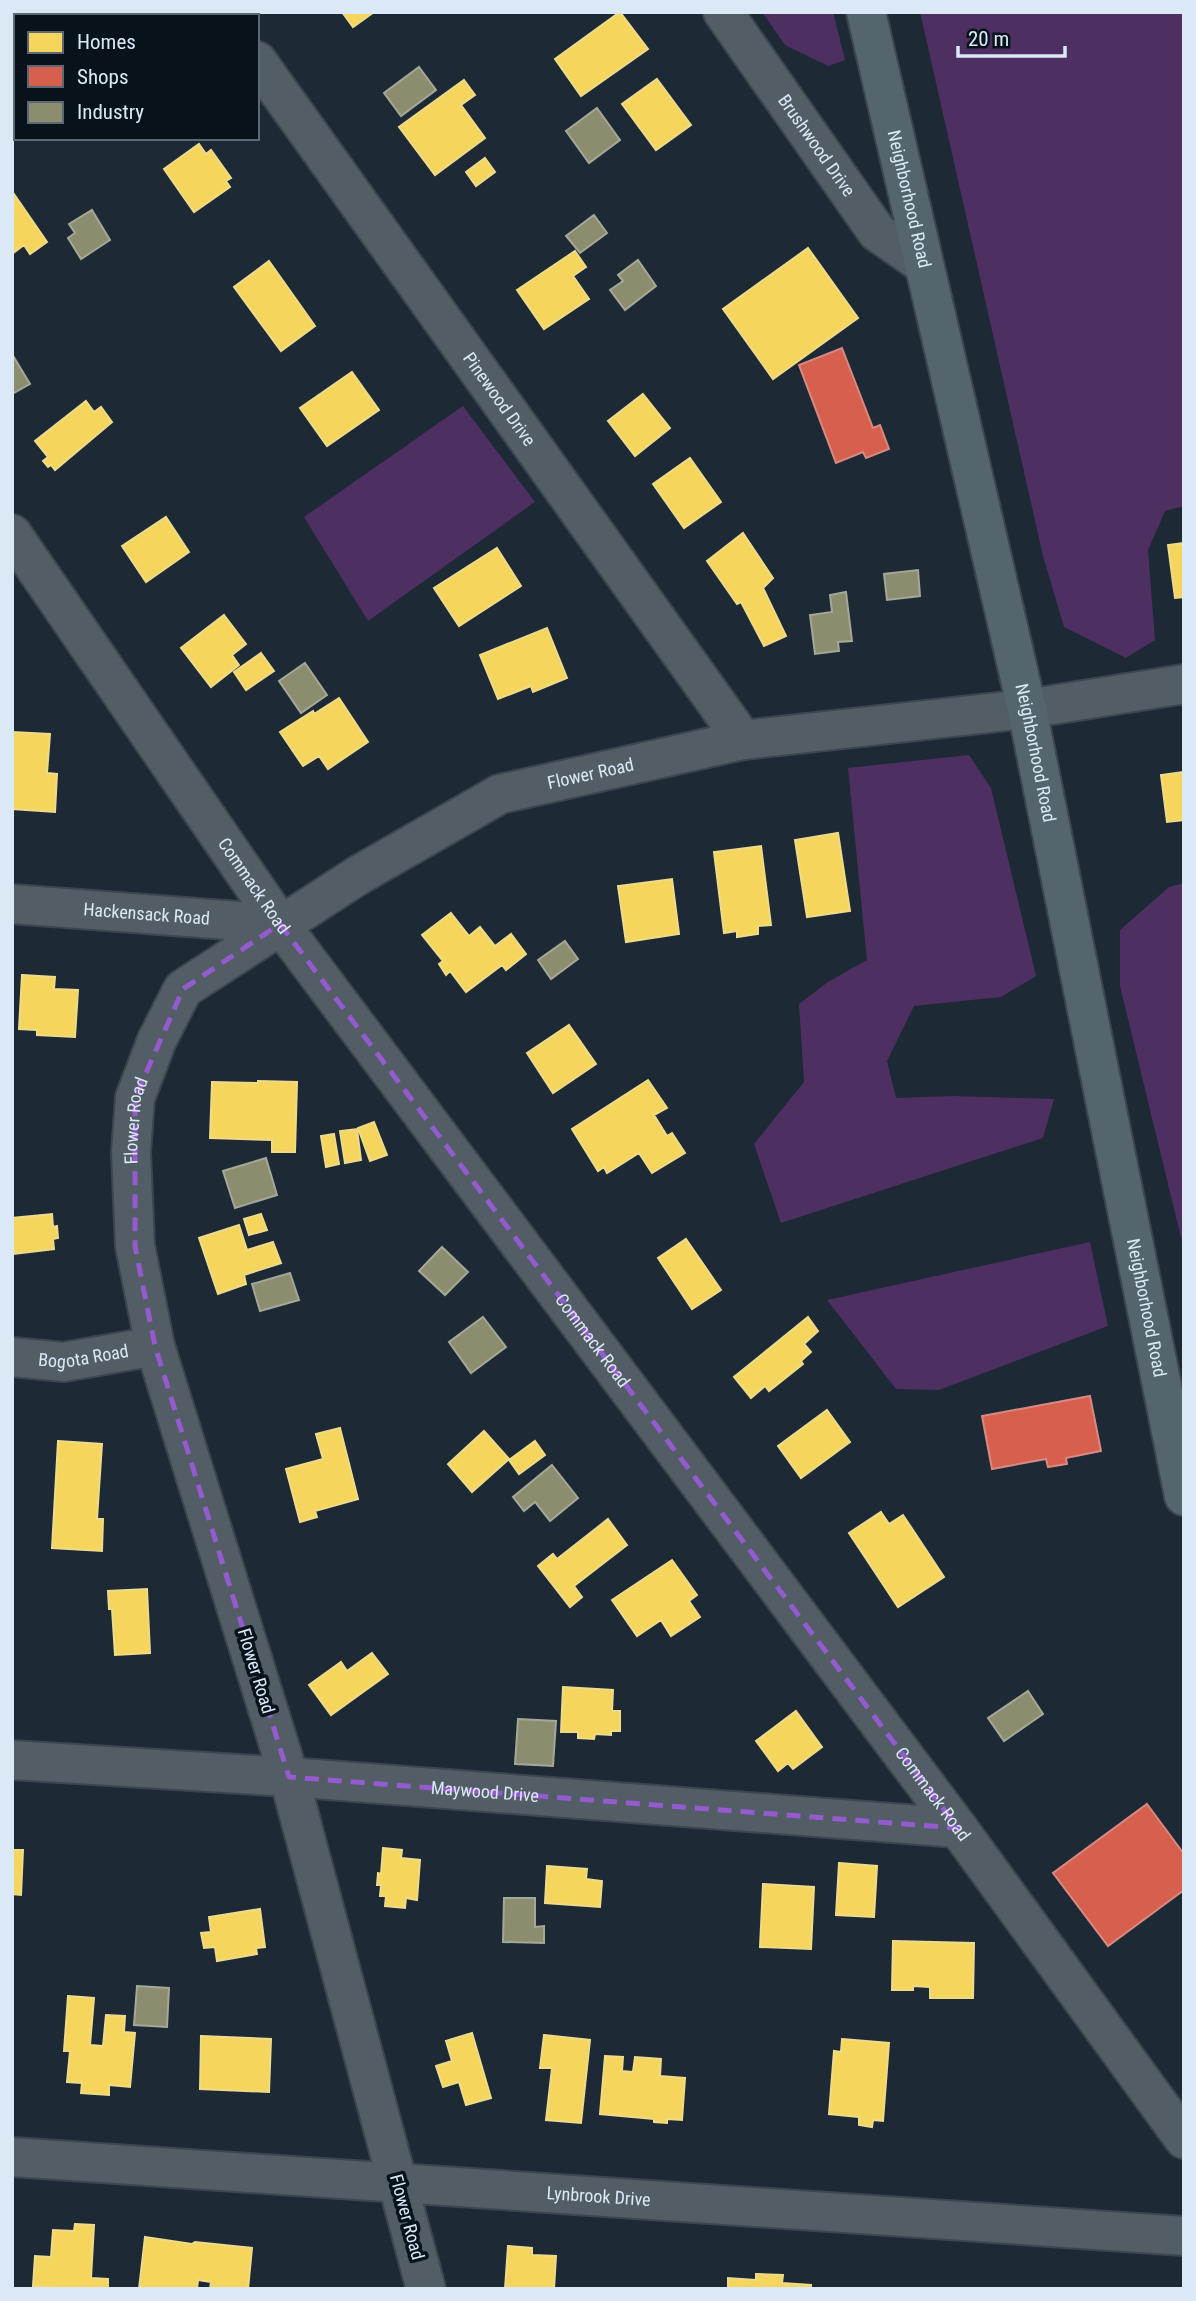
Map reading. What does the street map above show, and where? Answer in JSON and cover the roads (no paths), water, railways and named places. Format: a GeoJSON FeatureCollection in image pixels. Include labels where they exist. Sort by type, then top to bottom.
{"type":"FeatureCollection","features":[{"type":"Feature","properties":{"kind":"main road","name":"Neighborhood Road"},"geometry":{"type":"LineString","coordinates":[[866,12],[1027,709],[1184,1496]]}},
{"type":"Feature","properties":{"kind":"street","name":"Brushwood Drive"},"geometry":{"type":"LineString","coordinates":[[723,12],[877,232],[923,264]]}},
{"type":"Feature","properties":{"kind":"street","name":"Pinewood Drive"},"geometry":{"type":"LineString","coordinates":[[259,64],[743,740]]}},
{"type":"Feature","properties":{"kind":"street","name":"Commack Road"},"geometry":{"type":"LineString","coordinates":[[12,534],[280,924],[958,1828],[1184,2139]]}},
{"type":"Feature","properties":{"kind":"street","name":"Flower Road"},"geometry":{"type":"LineString","coordinates":[[426,2289],[289,1777],[155,1346],[135,1245],[131,1152],[135,1098],[157,1040],[183,989],[357,876],[500,794],[743,740],[1027,709],[1184,684]]}},
{"type":"Feature","properties":{"kind":"street","name":"Hackensack Road"},"geometry":{"type":"LineString","coordinates":[[12,904],[280,924]]}},
{"type":"Feature","properties":{"kind":"street","name":"Bogota Road"},"geometry":{"type":"LineString","coordinates":[[12,1357],[64,1362],[155,1346]]}},
{"type":"Feature","properties":{"kind":"street","name":"Maywood Drive"},"geometry":{"type":"LineString","coordinates":[[12,1760],[289,1777],[958,1828]]}},
{"type":"Feature","properties":{"kind":"street","name":"Lynbrook Drive"},"geometry":{"type":"LineString","coordinates":[[12,2157],[1184,2236]]}}]}
